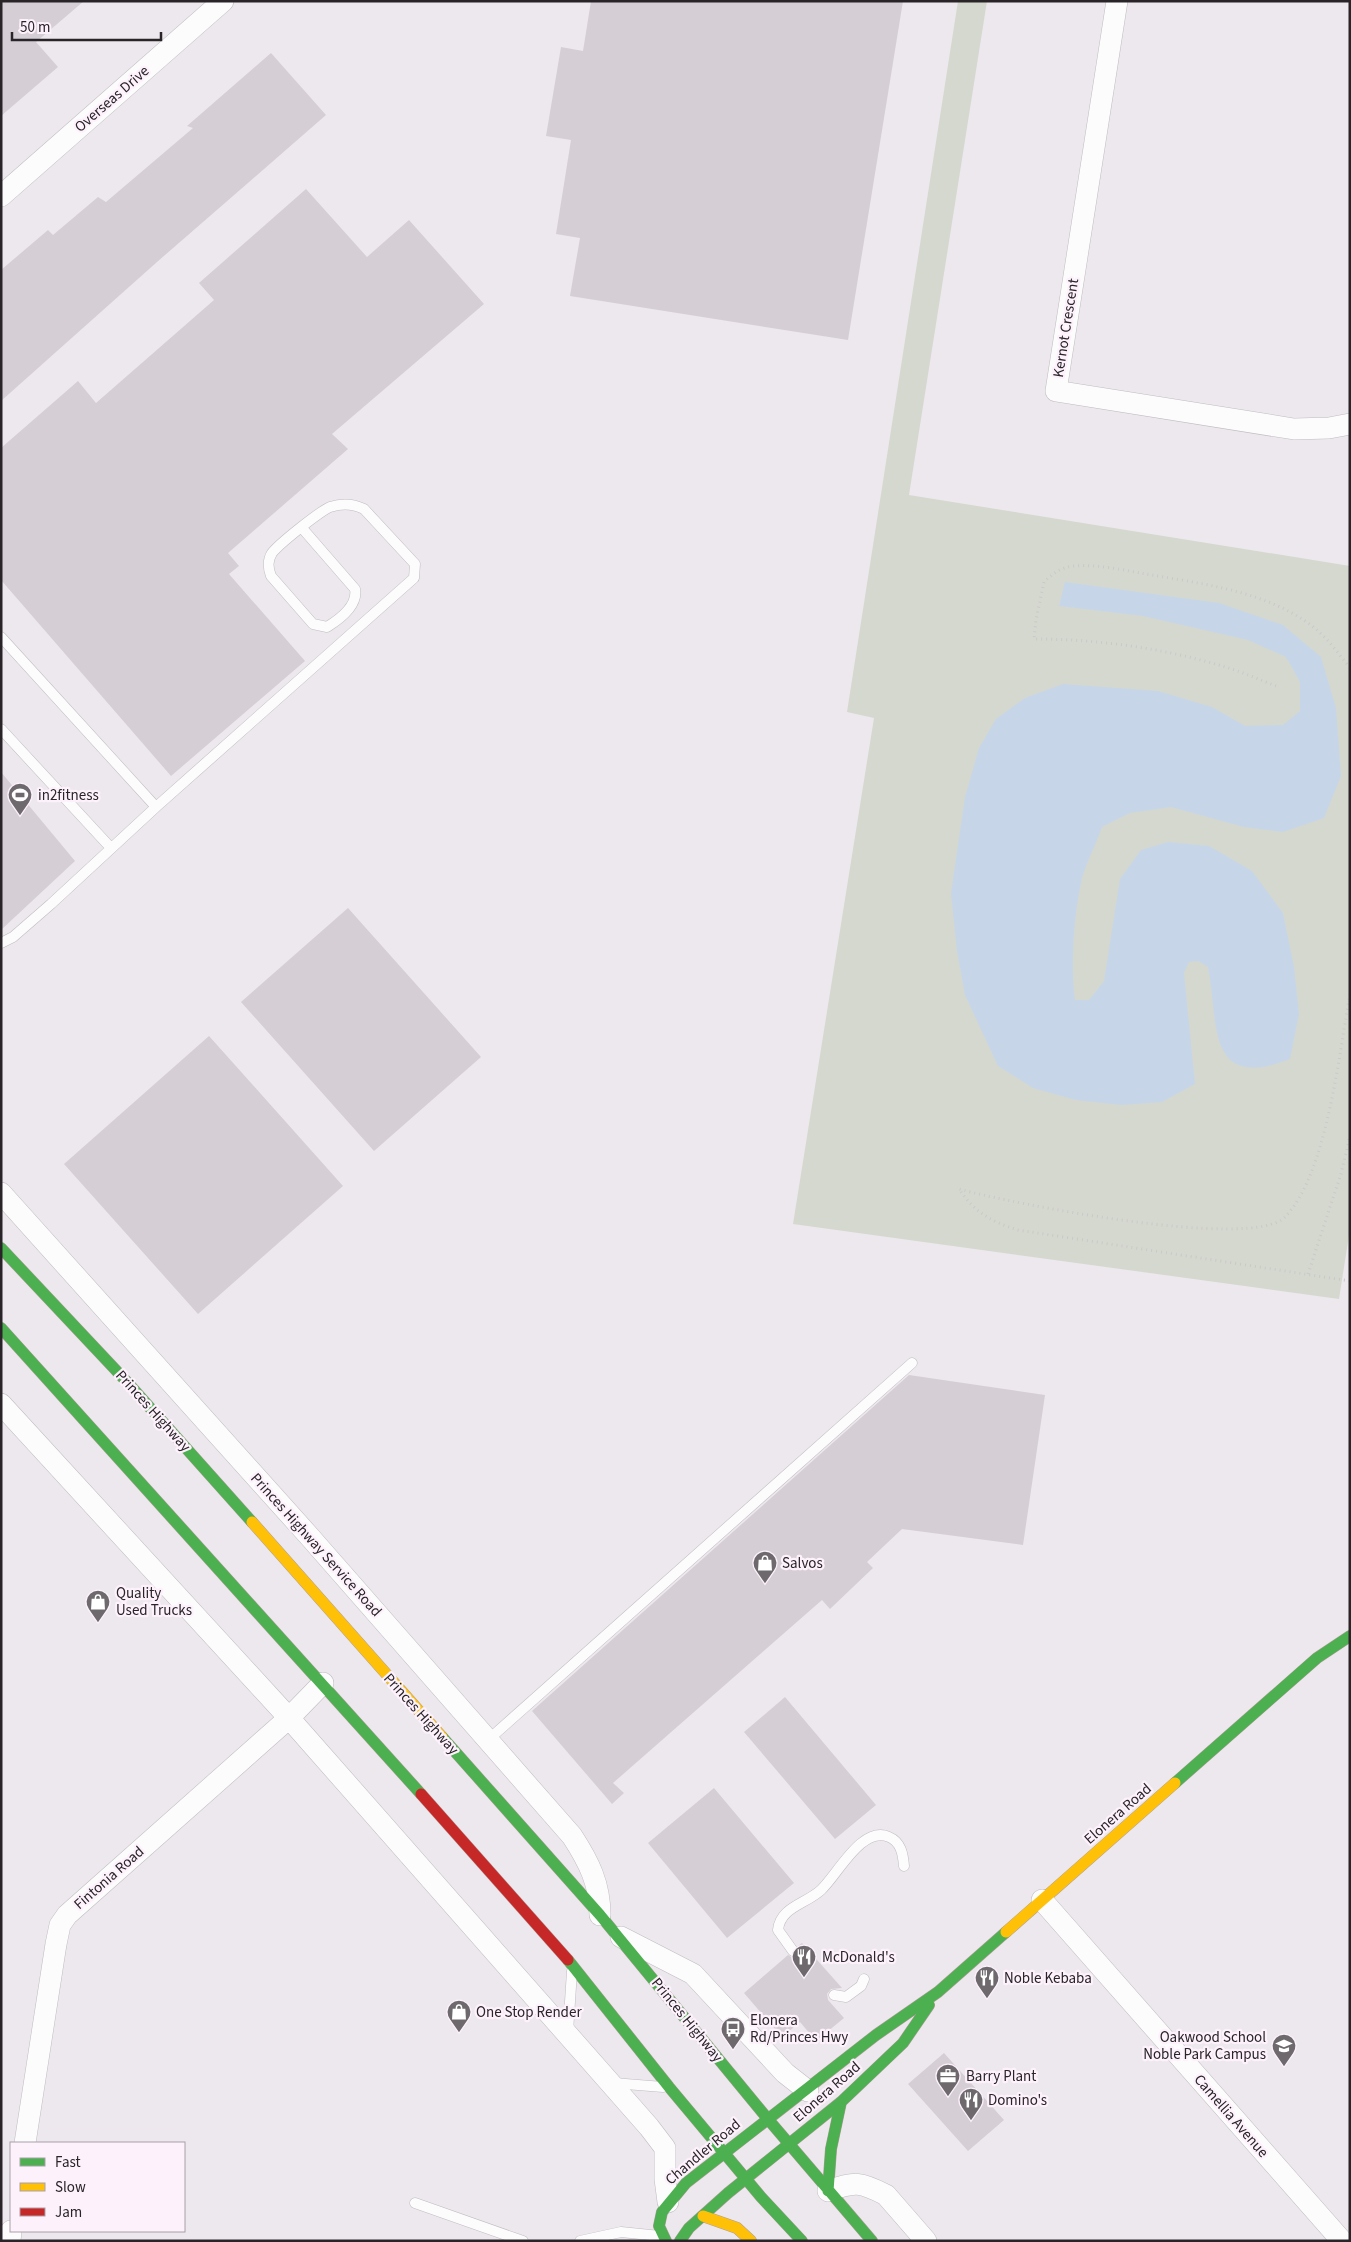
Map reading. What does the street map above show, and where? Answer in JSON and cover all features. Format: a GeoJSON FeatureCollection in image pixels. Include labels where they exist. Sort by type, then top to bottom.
{"type":"FeatureCollection","features":[{"type":"Feature","properties":{"kind":"main road","name":"Princes Highway"},"geometry":{"type":"LineString","coordinates":[[1,1248],[127,1382],[600,1914],[767,2118],[872,2241]]}},
{"type":"Feature","properties":{"kind":"main road"},"geometry":{"type":"LineString","coordinates":[[1,1328],[323,1683],[572,1964],[669,2087],[745,2178],[802,2241]]}},
{"type":"Feature","properties":{"kind":"main road","name":"Elonera Road"},"geometry":{"type":"LineString","coordinates":[[1317,1658],[1339,1629]]}},
{"type":"Feature","properties":{"kind":"main road","name":"Elonera Road"},"geometry":{"type":"LineString","coordinates":[[767,2118],[808,2091],[876,2035],[938,1992],[1317,1658],[1350,1636]]}},
{"type":"Feature","properties":{"kind":"main road","name":"Elonera Road"},"geometry":{"type":"LineString","coordinates":[[790,2144],[840,2102],[902,2044],[938,1992]]}},
{"type":"Feature","properties":{"kind":"main road"},"geometry":{"type":"LineString","coordinates":[[828,2191],[831,2149],[840,2102]]}},
{"type":"Feature","properties":{"kind":"main road","name":"Chandler Road"},"geometry":{"type":"LineString","coordinates":[[665,2239],[659,2226],[662,2212],[668,2202],[686,2183],[767,2118]]}},
{"type":"Feature","properties":{"kind":"main road"},"geometry":{"type":"LineString","coordinates":[[680,2241],[689,2228],[745,2178],[790,2144]]}},
{"type":"Feature","properties":{"kind":"main road"},"geometry":{"type":"LineString","coordinates":[[703,2216],[737,2228],[752,2241]]}},
{"type":"Feature","properties":{"kind":"street","name":"Overseas Drive"},"geometry":{"type":"LineString","coordinates":[[1,196],[223,1]]}},
{"type":"Feature","properties":{"kind":"street","name":"Kernot Crescent"},"geometry":{"type":"LineString","coordinates":[[1117,1],[1056,391],[1294,428],[1329,428],[1350,424]]}},
{"type":"Feature","properties":{"kind":"street","name":"Princes Highway Service Road"},"geometry":{"type":"LineString","coordinates":[[1,1194],[309,1536],[572,1836],[589,1862],[600,1896],[600,1914]]}},
{"type":"Feature","properties":{"kind":"street"},"geometry":{"type":"LineString","coordinates":[[1,1404],[289,1718],[568,2033],[665,2148],[665,2179],[668,2202]]}},
{"type":"Feature","properties":{"kind":"street","name":"Fintonia Road"},"geometry":{"type":"LineString","coordinates":[[25,2142],[60,1925],[67,1914],[289,1718],[323,1683]]}},
{"type":"Feature","properties":{"kind":"street","name":"Camellia Avenue"},"geometry":{"type":"LineString","coordinates":[[1042,1900],[1342,2241]]}},
{"type":"Feature","properties":{"kind":"street"},"geometry":{"type":"LineString","coordinates":[[618,1936],[693,1974],[785,2073],[808,2091]]}},
{"type":"Feature","properties":{"kind":"street"},"geometry":{"type":"LineString","coordinates":[[828,2191],[850,2183],[879,2191],[886,2196],[926,2241]]}},
{"type":"Feature","properties":{"kind":"lane"},"geometry":{"type":"LineString","coordinates":[[1,943],[13,938],[156,807],[414,578],[416,570],[412,559],[364,509],[356,505],[332,506],[321,512],[302,528],[272,554],[268,568],[271,576],[313,624],[327,627],[354,601],[355,589],[302,528]]}},
{"type":"Feature","properties":{"kind":"lane"},"geometry":{"type":"LineString","coordinates":[[1,637],[156,807]]}},
{"type":"Feature","properties":{"kind":"lane"},"geometry":{"type":"LineString","coordinates":[[1,729],[111,848]]}},
{"type":"Feature","properties":{"kind":"lane"},"geometry":{"type":"LineString","coordinates":[[488,1740],[912,1363]]}},
{"type":"Feature","properties":{"kind":"lane"},"geometry":{"type":"LineString","coordinates":[[793,1951],[778,1930],[778,1921],[784,1912],[808,1900],[821,1890],[861,1842],[872,1835],[883,1834],[893,1838],[899,1846],[904,1866]]}},
{"type":"Feature","properties":{"kind":"lane"},"geometry":{"type":"LineString","coordinates":[[568,2033],[572,1964]]}},
{"type":"Feature","properties":{"kind":"lane"},"geometry":{"type":"LineString","coordinates":[[834,1995],[846,1997],[861,1986],[864,1979]]}},
{"type":"Feature","properties":{"kind":"lane"},"geometry":{"type":"LineString","coordinates":[[610,2083],[669,2087]]}},
{"type":"Feature","properties":{"kind":"lane"},"geometry":{"type":"LineString","coordinates":[[415,2203],[523,2241]]}},
{"type":"Feature","properties":{"kind":"lane"},"geometry":{"type":"LineString","coordinates":[[580,2241],[621,2232],[665,2239]]}},
{"type":"Feature","properties":{"kind":"path"},"geometry":{"type":"LineString","coordinates":[[1276,686],[1223,666],[1179,656],[1064,639],[1034,639],[1044,582],[1063,568],[1090,566],[1183,580],[1234,592],[1261,600],[1302,619],[1336,649],[1350,668]]}},
{"type":"Feature","properties":{"kind":"path"},"geometry":{"type":"LineString","coordinates":[[1350,994],[1334,1084],[1310,1178],[1299,1199],[1285,1217],[1275,1225],[1243,1230],[1167,1225],[1034,1207],[959,1190],[969,1204],[981,1215],[998,1224],[1018,1230],[1350,1281]]}},
{"type":"Feature","properties":{"kind":"path"},"geometry":{"type":"LineString","coordinates":[[1308,1274],[1339,1182],[1350,1136]]}},
{"type":"Feature","properties":{"kind":"shaded area"},"geometry":{"type":"Polygon","coordinates":[[[958,1],[987,1],[909,495],[1350,566],[1350,1229],[1339,1299],[793,1224],[874,718],[847,712],[958,1]]]}},
{"type":"Feature","properties":{"kind":"water"},"geometry":{"type":"Polygon","coordinates":[[[1065,582],[1219,603],[1283,625],[1321,657],[1336,708],[1341,776],[1324,818],[1283,832],[1244,827],[1171,807],[1130,813],[1102,827],[1086,865],[1077,907],[1073,955],[1075,1000],[1089,1000],[1104,981],[1120,879],[1141,850],[1168,842],[1209,846],[1252,871],[1283,913],[1294,967],[1299,1014],[1290,1059],[1263,1067],[1243,1066],[1230,1059],[1221,1046],[1216,1029],[1208,967],[1198,961],[1189,962],[1184,973],[1195,1084],[1162,1102],[1122,1105],[1076,1100],[1033,1088],[998,1066],[965,995],[957,951],[951,893],[965,797],[979,748],[996,719],[1025,698],[1063,684],[1158,691],[1212,707],[1245,726],[1283,725],[1300,711],[1300,682],[1286,657],[1248,640],[1143,616],[1059,606],[1065,582]]]}},
{"type":"Feature","properties":{"kind":"building"},"geometry":{"type":"Polygon","coordinates":[[[1,1],[84,1],[36,42],[58,67],[1,116],[1,1]]]}},
{"type":"Feature","properties":{"kind":"building"},"geometry":{"type":"Polygon","coordinates":[[[591,1],[903,1],[848,340],[570,296],[580,238],[556,234],[571,140],[546,136],[561,47],[583,51],[591,1]]]}},
{"type":"Feature","properties":{"kind":"building"},"geometry":{"type":"Polygon","coordinates":[[[271,53],[326,115],[1,401],[1,270],[48,230],[53,235],[98,197],[106,202],[193,128],[187,126],[271,53]]]}},
{"type":"Feature","properties":{"kind":"building"},"geometry":{"type":"Polygon","coordinates":[[[306,189],[367,257],[409,220],[484,304],[332,434],[348,449],[228,553],[239,566],[229,574],[305,661],[171,776],[1,580],[1,448],[78,381],[96,403],[214,300],[199,283],[306,189]]]}},
{"type":"Feature","properties":{"kind":"building","name":"in2fitness"},"geometry":{"type":"Polygon","coordinates":[[[1,772],[75,861],[1,930],[1,772]]]}},
{"type":"Feature","properties":{"kind":"building"},"geometry":{"type":"Polygon","coordinates":[[[348,908],[481,1057],[374,1151],[241,1002],[348,908]]]}},
{"type":"Feature","properties":{"kind":"building"},"geometry":{"type":"Polygon","coordinates":[[[209,1036],[343,1186],[198,1314],[64,1164],[209,1036]]]}},
{"type":"Feature","properties":{"kind":"building","name":"Salvos"},"geometry":{"type":"Polygon","coordinates":[[[909,1375],[1045,1395],[1023,1545],[902,1529],[867,1562],[873,1568],[830,1609],[822,1600],[613,1783],[624,1793],[612,1804],[532,1711],[909,1375]]]}},
{"type":"Feature","properties":{"kind":"building"},"geometry":{"type":"Polygon","coordinates":[[[785,1697],[876,1805],[835,1839],[744,1732],[785,1697]]]}},
{"type":"Feature","properties":{"kind":"building"},"geometry":{"type":"Polygon","coordinates":[[[714,1788],[794,1883],[727,1938],[648,1843],[714,1788]]]}},
{"type":"Feature","properties":{"kind":"building"},"geometry":{"type":"Polygon","coordinates":[[[802,1943],[842,1988],[831,1989],[827,1994],[828,2000],[844,2018],[816,2041],[800,2022],[782,2037],[744,1993],[788,1955],[793,1958],[797,1956],[800,1951],[798,1946],[802,1943]]]}},
{"type":"Feature","properties":{"kind":"building"},"geometry":{"type":"Polygon","coordinates":[[[944,2053],[1004,2120],[968,2151],[908,2084],[944,2053]]]}},
{"type":"Feature","properties":{"kind":"traffic: fast"},"geometry":{"type":"LineString","coordinates":[[1,1248],[127,1382],[252,1522]]}},
{"type":"Feature","properties":{"kind":"traffic: fast"},"geometry":{"type":"LineString","coordinates":[[1,1328],[421,1794]]}},
{"type":"Feature","properties":{"kind":"traffic: fast"},"geometry":{"type":"LineString","coordinates":[[1175,1783],[1317,1658],[1350,1636]]}},
{"type":"Feature","properties":{"kind":"traffic: fast"},"geometry":{"type":"LineString","coordinates":[[442,1737],[600,1915],[767,2118],[872,2241]]}},
{"type":"Feature","properties":{"kind":"traffic: fast"},"geometry":{"type":"LineString","coordinates":[[666,2241],[659,2226],[662,2212],[686,2183],[876,2035],[938,1992],[1006,1932]]}},
{"type":"Feature","properties":{"kind":"traffic: fast"},"geometry":{"type":"LineString","coordinates":[[568,1960],[669,2087],[761,2197],[802,2241]]}},
{"type":"Feature","properties":{"kind":"traffic: fast"},"geometry":{"type":"LineString","coordinates":[[680,2241],[689,2228],[728,2193],[841,2102],[903,2043],[929,2005]]}},
{"type":"Feature","properties":{"kind":"traffic: fast"},"geometry":{"type":"LineString","coordinates":[[828,2191],[831,2149],[841,2102]]}},
{"type":"Feature","properties":{"kind":"traffic: slow"},"geometry":{"type":"LineString","coordinates":[[252,1522],[442,1737]]}},
{"type":"Feature","properties":{"kind":"traffic: slow"},"geometry":{"type":"LineString","coordinates":[[1006,1932],[1175,1783]]}},
{"type":"Feature","properties":{"kind":"traffic: slow"},"geometry":{"type":"LineString","coordinates":[[703,2216],[737,2228],[751,2241]]}},
{"type":"Feature","properties":{"kind":"traffic: jam"},"geometry":{"type":"LineString","coordinates":[[421,1794],[568,1960]]}},
{"type":"Feature","properties":{"kind":"place","name":"in2fitness"},"geometry":{"type":"Point","coordinates":[20,816]}},
{"type":"Feature","properties":{"kind":"place","name":"Salvos"},"geometry":{"type":"Point","coordinates":[765,1584]}},
{"type":"Feature","properties":{"kind":"place","name":"Quality Used Trucks"},"geometry":{"type":"Point","coordinates":[98,1623]}},
{"type":"Feature","properties":{"kind":"place","name":"McDonald's"},"geometry":{"type":"Point","coordinates":[804,1978]}},
{"type":"Feature","properties":{"kind":"place","name":"Noble Kebaba"},"geometry":{"type":"Point","coordinates":[987,1999]}},
{"type":"Feature","properties":{"kind":"place","name":"One Stop Render"},"geometry":{"type":"Point","coordinates":[459,2033]}},
{"type":"Feature","properties":{"kind":"place","name":"Elonera Rd/Princes Hwy"},"geometry":{"type":"Point","coordinates":[733,2050]}},
{"type":"Feature","properties":{"kind":"place","name":"Oakwood School Noble Park Campus"},"geometry":{"type":"Point","coordinates":[1284,2067]}},
{"type":"Feature","properties":{"kind":"place","name":"Barry Plant"},"geometry":{"type":"Point","coordinates":[948,2097]}},
{"type":"Feature","properties":{"kind":"place","name":"Domino's"},"geometry":{"type":"Point","coordinates":[971,2121]}}]}
